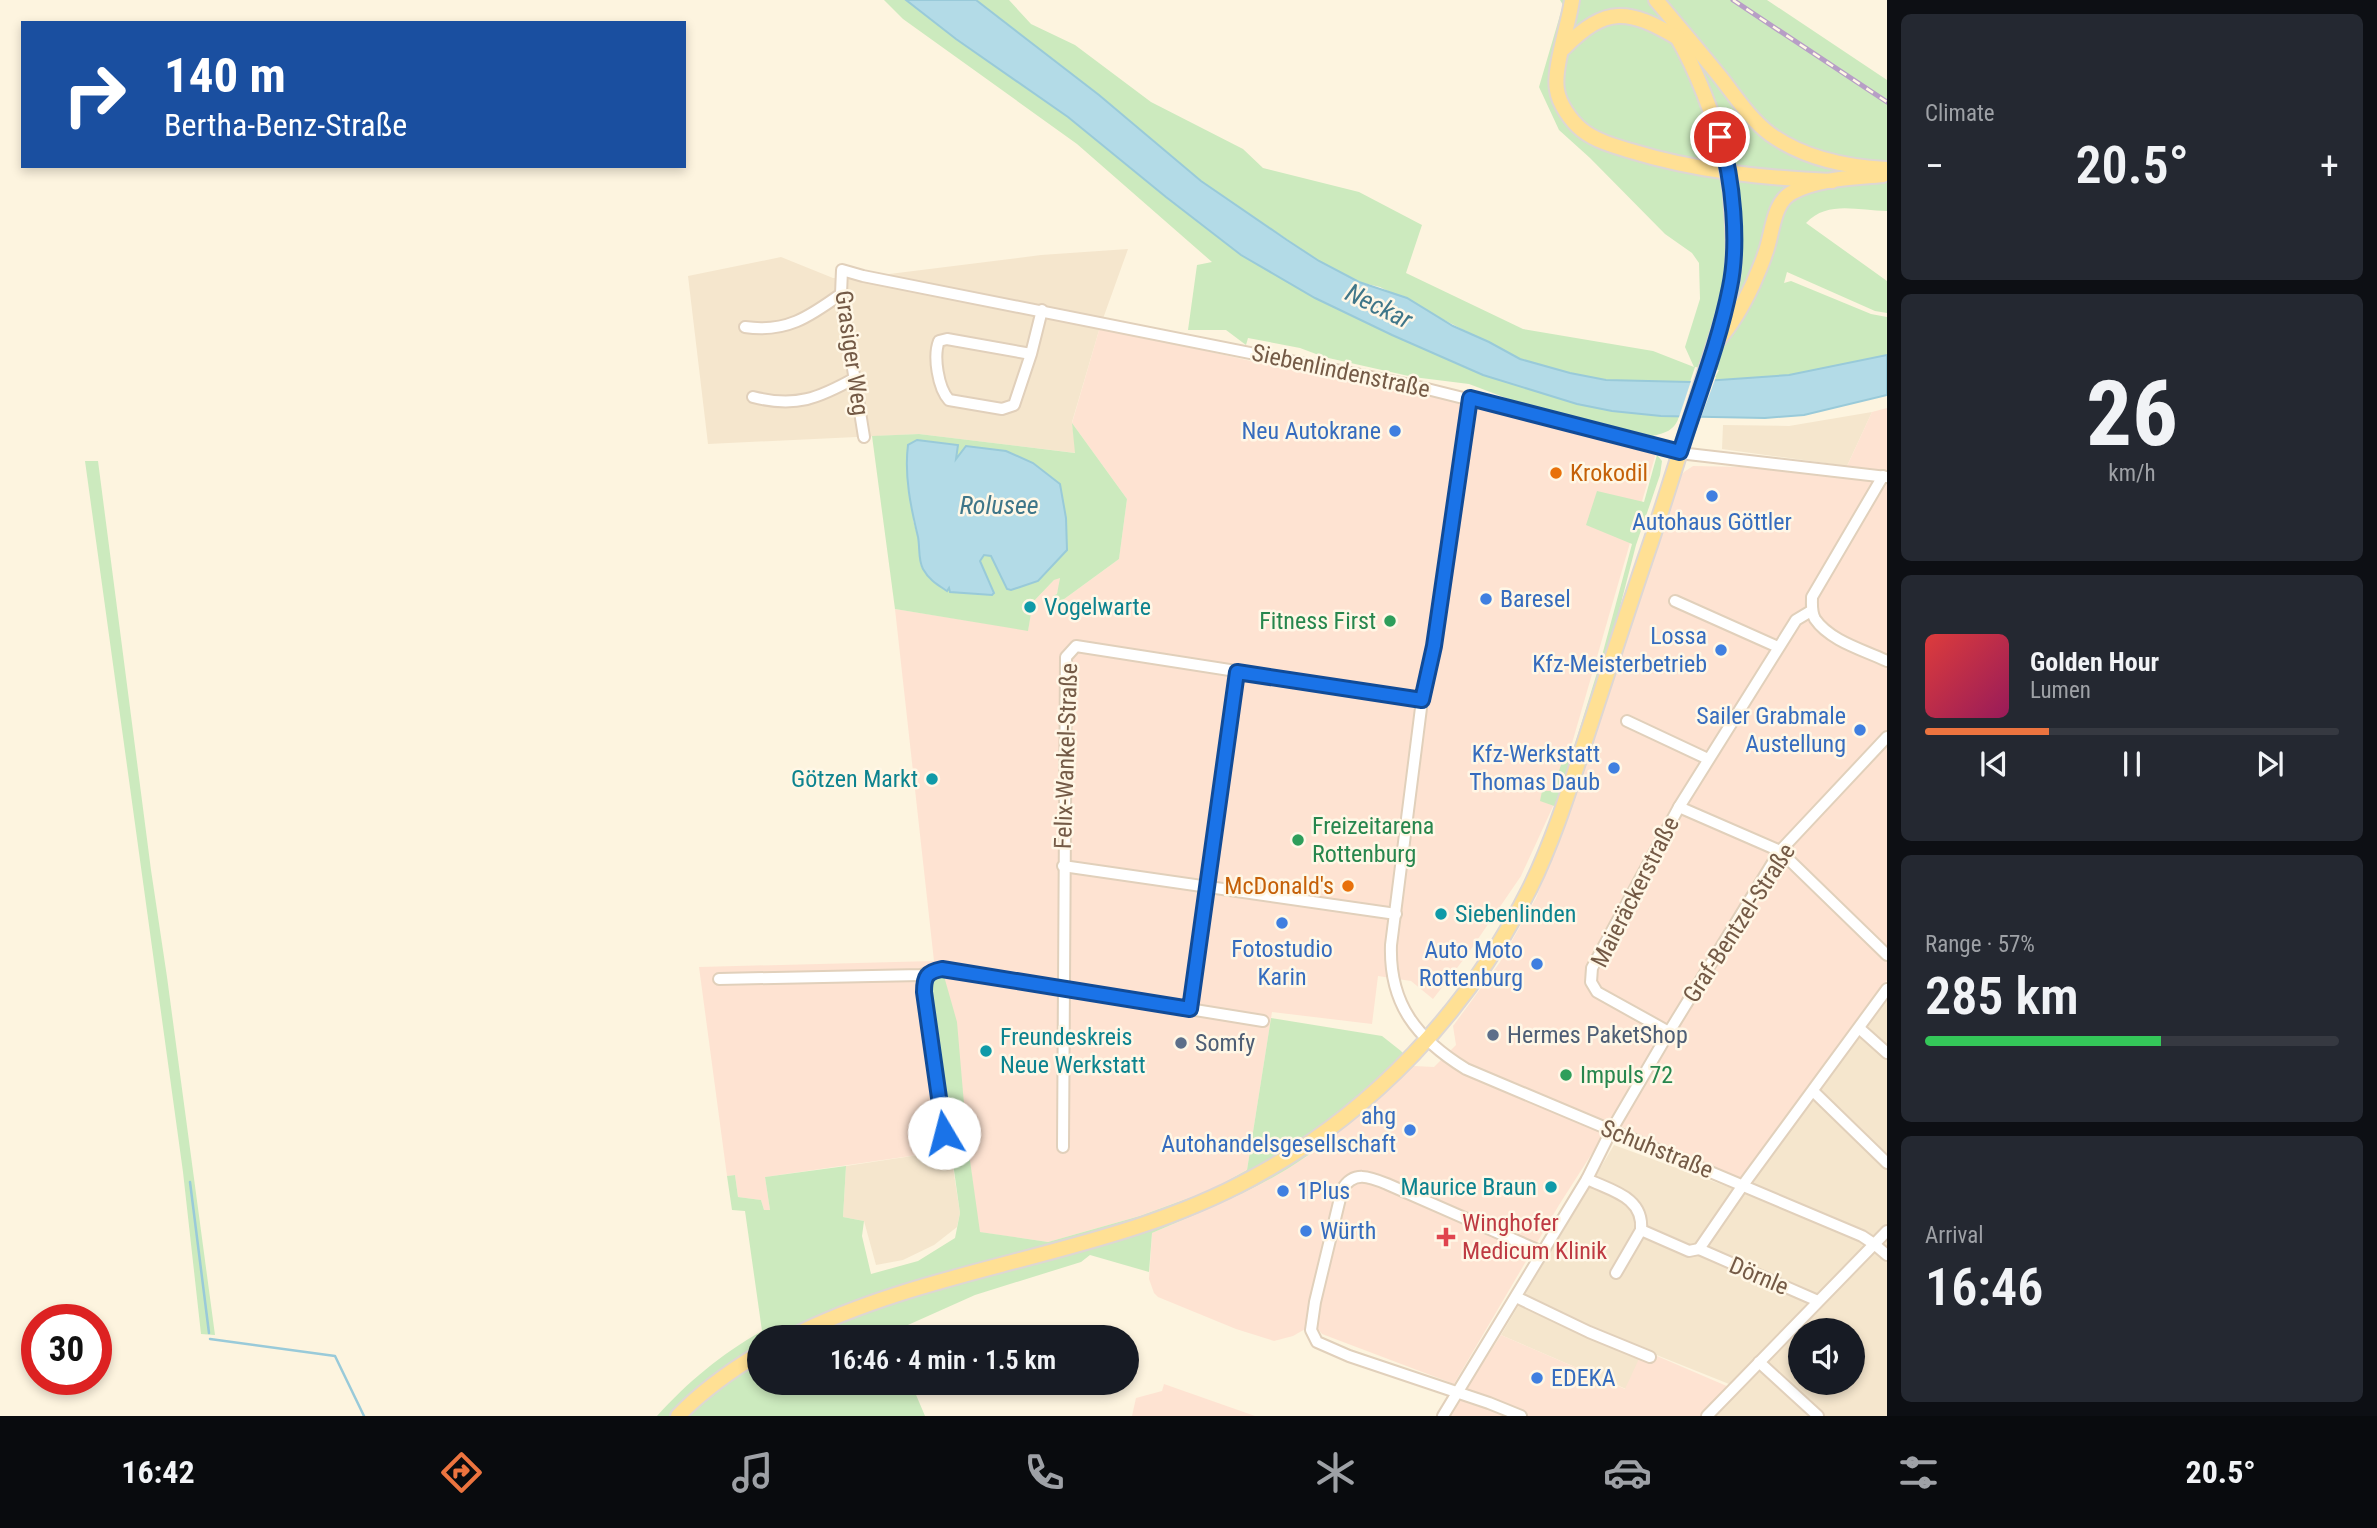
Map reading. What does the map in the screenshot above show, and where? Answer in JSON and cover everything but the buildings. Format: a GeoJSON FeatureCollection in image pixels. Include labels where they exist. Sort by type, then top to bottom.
{"type":"FeatureCollection","features":[{"type":"Feature","properties":{"kind":"main road"},"geometry":{"type":"LineString","coordinates":[[1572,0],[1557,69],[1556,90],[1567,114],[1580,129],[1593,137],[1661,160],[1792,179],[1832,181]]}},
{"type":"Feature","properties":{"kind":"main road"},"geometry":{"type":"LineString","coordinates":[[815,1325],[867,1305],[1151,1223],[1223,1193],[1279,1163],[1331,1128],[1368,1098],[1427,1040],[1467,990],[1500,942],[1549,846],[1680,452],[1731,285],[1734,246],[1725,155],[1690,58],[1658,3]]}},
{"type":"Feature","properties":{"kind":"main road"},"geometry":{"type":"LineString","coordinates":[[1658,3],[1745,110],[1769,133],[1813,156],[1887,169]]}},
{"type":"Feature","properties":{"kind":"main road"},"geometry":{"type":"LineString","coordinates":[[1563,49],[1590,25],[1618,15],[1637,16],[1678,38]]}},
{"type":"Feature","properties":{"kind":"main road"},"geometry":{"type":"LineString","coordinates":[[1712,352],[1752,285],[1766,252],[1780,203],[1791,192],[1832,181],[1887,174]]}},
{"type":"Feature","properties":{"kind":"main road"},"geometry":{"type":"LineString","coordinates":[[678,1416],[697,1397],[747,1361]]}},
{"type":"Feature","properties":{"kind":"street","name":"Grasiger Weg"},"geometry":{"type":"LineString","coordinates":[[842,270],[841,294],[864,437]]}},
{"type":"Feature","properties":{"kind":"street","name":"Siebenlindenstraße"},"geometry":{"type":"LineString","coordinates":[[842,270],[1470,398],[1680,452],[1885,476]]}},
{"type":"Feature","properties":{"kind":"street"},"geometry":{"type":"LineString","coordinates":[[745,327],[764,330],[794,323],[841,294]]}},
{"type":"Feature","properties":{"kind":"street"},"geometry":{"type":"LineString","coordinates":[[1031,354],[947,339],[939,341],[936,350],[943,393],[949,400],[1002,409],[1014,405],[1031,354],[1042,310]]}},
{"type":"Feature","properties":{"kind":"street"},"geometry":{"type":"LineString","coordinates":[[753,397],[778,401],[816,398],[855,378]]}},
{"type":"Feature","properties":{"kind":"street","name":"Schuhstraße"},"geometry":{"type":"LineString","coordinates":[[1470,398],[1434,646],[1422,700],[1391,945],[1393,983],[1408,1016],[1427,1040],[1466,1069],[1744,1185],[1874,1244],[1887,1255]]}},
{"type":"Feature","properties":{"kind":"street"},"geometry":{"type":"LineString","coordinates":[[1885,476],[1812,597],[1811,611],[1816,620],[1834,636],[1887,661]]}},
{"type":"Feature","properties":{"kind":"street"},"geometry":{"type":"LineString","coordinates":[[1675,601],[1778,647]]}},
{"type":"Feature","properties":{"kind":"street","name":"Maieräckerstraße"},"geometry":{"type":"LineString","coordinates":[[1669,1032],[1597,992],[1591,982],[1592,968],[1679,807],[1796,620],[1811,611]]}},
{"type":"Feature","properties":{"kind":"street","name":"Felix-Wankel-Straße"},"geometry":{"type":"LineString","coordinates":[[1063,1147],[1063,866],[1066,657],[1070,650],[1076,646],[1422,700]]}},
{"type":"Feature","properties":{"kind":"street"},"geometry":{"type":"LineString","coordinates":[[1190,1009],[1237,672]]}},
{"type":"Feature","properties":{"kind":"street"},"geometry":{"type":"LineString","coordinates":[[1627,721],[1709,759]]}},
{"type":"Feature","properties":{"kind":"street","name":"Graf-Bentzel-Straße"},"geometry":{"type":"LineString","coordinates":[[1443,1416],[1587,1180],[1611,1131],[1669,1032],[1780,851],[1887,737]]}},
{"type":"Feature","properties":{"kind":"street"},"geometry":{"type":"LineString","coordinates":[[1679,807],[1780,851],[1887,955]]}},
{"type":"Feature","properties":{"kind":"street"},"geometry":{"type":"LineString","coordinates":[[1063,866],[1396,914]]}},
{"type":"Feature","properties":{"kind":"street"},"geometry":{"type":"LineString","coordinates":[[719,979],[921,975],[942,969],[1263,1021]]}},
{"type":"Feature","properties":{"kind":"street"},"geometry":{"type":"LineString","coordinates":[[930,972],[926,975],[924,992],[944,1133],[943,1140],[937,1146]]}},
{"type":"Feature","properties":{"kind":"street","name":"Dörnle"},"geometry":{"type":"LineString","coordinates":[[1699,1249],[1887,989]]}},
{"type":"Feature","properties":{"kind":"street"},"geometry":{"type":"LineString","coordinates":[[1859,1028],[1887,1054]]}},
{"type":"Feature","properties":{"kind":"street"},"geometry":{"type":"LineString","coordinates":[[1813,1091],[1887,1163]]}},
{"type":"Feature","properties":{"kind":"street"},"geometry":{"type":"LineString","coordinates":[[1521,1416],[1349,1356],[1317,1342],[1311,1330],[1339,1200],[1345,1183],[1357,1176],[1364,1175],[1374,1179],[1542,1252]]}},
{"type":"Feature","properties":{"kind":"street"},"geometry":{"type":"LineString","coordinates":[[1587,1180],[1634,1203],[1642,1216],[1641,1230],[1616,1273]]}},
{"type":"Feature","properties":{"kind":"street","name":"Dörnle"},"geometry":{"type":"LineString","coordinates":[[1641,1230],[1689,1251],[1699,1249],[1818,1301]]}},
{"type":"Feature","properties":{"kind":"street"},"geometry":{"type":"LineString","coordinates":[[1707,1416],[1887,1231]]}},
{"type":"Feature","properties":{"kind":"street"},"geometry":{"type":"LineString","coordinates":[[1516,1297],[1589,1332],[1650,1357]]}},
{"type":"Feature","properties":{"kind":"street"},"geometry":{"type":"LineString","coordinates":[[1759,1362],[1818,1416]]}},
{"type":"Feature","properties":{"kind":"shaded area"},"geometry":{"type":"Polygon","coordinates":[[[1128,249],[1100,327],[1072,422],[1076,453],[919,434],[708,444],[688,276],[781,257],[833,278],[849,279],[1041,255],[1128,249]]]}},
{"type":"Feature","properties":{"kind":"shaded area"},"geometry":{"type":"Polygon","coordinates":[[[1100,327],[1277,367],[1478,405],[1656,453],[1555,802],[1521,876],[1433,999],[1411,981],[1378,976],[1372,1024],[1272,1012],[1247,1170],[1211,1190],[1140,1216],[1048,1242],[979,1232],[967,1139],[945,1151],[765,1177],[770,1210],[764,1210],[761,1200],[738,1197],[735,1175],[727,1176],[699,967],[934,961],[895,609],[1028,630],[1033,602],[1054,580],[1060,577],[1052,606],[1119,559],[1127,499],[1072,423],[1100,327]]]}},
{"type":"Feature","properties":{"kind":"shaded area"},"geometry":{"type":"Polygon","coordinates":[[[1887,408],[1887,980],[1742,1181],[1612,1122],[1559,1205],[1454,1384],[1322,1334],[1318,1329],[1307,1328],[1293,1336],[1274,1341],[1236,1329],[1158,1297],[1149,1279],[1152,1233],[1237,1196],[1306,1157],[1414,1066],[1434,1067],[1456,1045],[1453,1026],[1500,962],[1536,898],[1567,818],[1679,478],[1693,466],[1743,467],[1842,477],[1872,412],[1887,408]]]}},
{"type":"Feature","properties":{"kind":"shaded area"},"geometry":{"type":"Polygon","coordinates":[[[1872,412],[1847,466],[1722,449],[1723,425],[1789,426],[1872,412]]]}},
{"type":"Feature","properties":{"kind":"shaded area"},"geometry":{"type":"Polygon","coordinates":[[[1887,992],[1887,1416],[1707,1416],[1734,1386],[1644,1350],[1626,1389],[1501,1335],[1614,1145],[1742,1192],[1887,992]]]}},
{"type":"Feature","properties":{"kind":"shaded area"},"geometry":{"type":"Polygon","coordinates":[[[950,1148],[960,1213],[957,1227],[934,1245],[903,1260],[876,1265],[864,1221],[843,1217],[846,1166],[945,1151],[950,1148]]]}},
{"type":"Feature","properties":{"kind":"shaded area"},"geometry":{"type":"Polygon","coordinates":[[[1501,1335],[1625,1389],[1643,1350],[1729,1387],[1701,1416],[1449,1416],[1501,1335]]]}},
{"type":"Feature","properties":{"kind":"shaded area"},"geometry":{"type":"Polygon","coordinates":[[[1164,1384],[1255,1416],[1132,1416],[1136,1398],[1162,1391],[1164,1384]]]}},
{"type":"Feature","properties":{"kind":"green space"},"geometry":{"type":"Polygon","coordinates":[[[884,0],[906,0],[916,6],[956,39],[1068,117],[1241,255],[1336,308],[1577,404],[1612,411],[1679,417],[1677,422],[1668,431],[1652,436],[1514,401],[1469,384],[1413,377],[1324,357],[1300,348],[1248,338],[1246,345],[1226,330],[1188,330],[1197,265],[1212,262],[1077,144],[903,19],[884,0]]]}},
{"type":"Feature","properties":{"kind":"green space"},"geometry":{"type":"Polygon","coordinates":[[[976,0],[1009,0],[1031,24],[1075,45],[1151,102],[1243,149],[1263,168],[1359,192],[1422,225],[1406,273],[1523,329],[1653,351],[1694,367],[1685,347],[1700,299],[1699,263],[1692,253],[1665,234],[1559,130],[1539,87],[1563,5],[1560,0],[1767,0],[1887,80],[1887,211],[1834,209],[1824,211],[1806,223],[1887,281],[1887,313],[1875,311],[1787,272],[1784,283],[1791,281],[1871,314],[1887,317],[1887,355],[1789,375],[1713,381],[1719,370],[1695,367],[1690,382],[1606,380],[1520,359],[1380,287],[1359,282],[1319,261],[1201,181],[976,0]]]}},
{"type":"Feature","properties":{"kind":"green space"},"geometry":{"type":"Polygon","coordinates":[[[1072,423],[1127,499],[1119,559],[1051,606],[1060,578],[1054,580],[1033,602],[1028,631],[895,609],[872,436],[919,434],[1075,453],[1072,423]],[[960,456],[956,460],[956,457],[913,520],[921,567],[952,592],[992,595],[980,560],[984,555],[991,556],[1038,581],[1067,549],[960,456]]]}},
{"type":"Feature","properties":{"kind":"green space"},"geometry":{"type":"Polygon","coordinates":[[[1657,455],[1662,461],[1660,475],[1636,545],[1597,696],[1557,807],[1540,801],[1542,791],[1552,791],[1562,762],[1570,760],[1632,544],[1586,525],[1597,491],[1644,502],[1657,455]]]}},
{"type":"Feature","properties":{"kind":"green space"},"geometry":{"type":"Polygon","coordinates":[[[85,461],[98,461],[215,1335],[201,1334],[183,1172],[85,461]]]}},
{"type":"Feature","properties":{"kind":"green space"},"geometry":{"type":"Polygon","coordinates":[[[942,969],[957,1022],[967,1139],[980,1232],[1048,1242],[1140,1216],[1211,1190],[1247,1170],[1271,1018],[1382,1036],[1414,1066],[1349,1124],[1289,1168],[1232,1198],[1152,1233],[1149,1272],[1090,1255],[1081,1262],[975,1295],[908,1325],[761,1325],[745,1211],[732,1210],[727,1176],[735,1175],[738,1197],[761,1200],[764,1210],[770,1210],[765,1177],[846,1166],[843,1217],[864,1221],[862,1236],[871,1274],[918,1261],[955,1238],[960,1213],[928,985],[932,977],[942,969]]]}},
{"type":"Feature","properties":{"kind":"green space"},"geometry":{"type":"Polygon","coordinates":[[[747,1340],[747,1395],[916,1395],[925,1416],[657,1416],[681,1391],[747,1340]]]}},
{"type":"Feature","properties":{"kind":"water","name":"Neckar"},"geometry":{"type":"Polygon","coordinates":[[[906,0],[976,0],[1099,95],[1201,181],[1287,240],[1359,282],[1407,298],[1453,326],[1520,359],[1606,380],[1690,382],[1789,375],[1887,355],[1887,395],[1804,415],[1765,418],[1661,416],[1577,404],[1483,375],[1315,298],[1241,255],[1068,117],[956,39],[906,0]]]}},
{"type":"Feature","properties":{"kind":"water","name":"Rolusee"},"geometry":{"type":"Polygon","coordinates":[[[917,440],[958,445],[956,459],[966,446],[1006,451],[1033,463],[1060,484],[1066,518],[1067,550],[1038,581],[1011,590],[1007,589],[991,556],[984,555],[980,561],[994,593],[992,595],[950,592],[949,588],[947,591],[937,584],[921,565],[909,492],[908,445],[917,440]]]}},
{"type":"Feature","properties":{"kind":"pier"},"geometry":{"type":"Polygon","coordinates":[[[1716,377],[1700,420],[1678,420],[1692,378],[1716,377]]]}},
{"type":"Feature","properties":{"kind":"waterway"},"geometry":{"type":"LineString","coordinates":[[190,1182],[209,1333]]}},
{"type":"Feature","properties":{"kind":"waterway"},"geometry":{"type":"LineString","coordinates":[[210,1339],[335,1356],[364,1416]]}},
{"type":"Feature","properties":{"kind":"railway"},"geometry":{"type":"LineString","coordinates":[[1733,0],[1887,102]]}},
{"type":"Feature","properties":{"kind":"place","name":"Neu Autokrane"},"geometry":{"type":"Point","coordinates":[1395,431]}},
{"type":"Feature","properties":{"kind":"place","name":"Krokodil"},"geometry":{"type":"Point","coordinates":[1556,473]}},
{"type":"Feature","properties":{"kind":"place","name":"Autohaus Göttler"},"geometry":{"type":"Point","coordinates":[1712,496]}},
{"type":"Feature","properties":{"kind":"place","name":"Baresel"},"geometry":{"type":"Point","coordinates":[1486,599]}},
{"type":"Feature","properties":{"kind":"place","name":"Vogelwarte"},"geometry":{"type":"Point","coordinates":[1030,607]}},
{"type":"Feature","properties":{"kind":"place","name":"Fitness First"},"geometry":{"type":"Point","coordinates":[1390,621]}},
{"type":"Feature","properties":{"kind":"place","name":"Lossa Kfz-Meisterbetrieb"},"geometry":{"type":"Point","coordinates":[1721,650]}},
{"type":"Feature","properties":{"kind":"place","name":"Sailer Grabmale Austellung"},"geometry":{"type":"Point","coordinates":[1860,730]}},
{"type":"Feature","properties":{"kind":"place","name":"Kfz-Werkstatt Thomas Daub"},"geometry":{"type":"Point","coordinates":[1614,768]}},
{"type":"Feature","properties":{"kind":"place","name":"Götzen Markt"},"geometry":{"type":"Point","coordinates":[932,779]}},
{"type":"Feature","properties":{"kind":"place","name":"Freizeitarena Rottenburg"},"geometry":{"type":"Point","coordinates":[1298,840]}},
{"type":"Feature","properties":{"kind":"place","name":"McDonald's"},"geometry":{"type":"Point","coordinates":[1348,886]}},
{"type":"Feature","properties":{"kind":"place","name":"Siebenlinden"},"geometry":{"type":"Point","coordinates":[1441,914]}},
{"type":"Feature","properties":{"kind":"place","name":"Fotostudio Karin"},"geometry":{"type":"Point","coordinates":[1282,923]}},
{"type":"Feature","properties":{"kind":"place","name":"Auto Moto Rottenburg"},"geometry":{"type":"Point","coordinates":[1537,964]}},
{"type":"Feature","properties":{"kind":"place","name":"Hermes PaketShop"},"geometry":{"type":"Point","coordinates":[1493,1035]}},
{"type":"Feature","properties":{"kind":"place","name":"Somfy"},"geometry":{"type":"Point","coordinates":[1181,1043]}},
{"type":"Feature","properties":{"kind":"place","name":"Freundeskreis Neue Werkstatt"},"geometry":{"type":"Point","coordinates":[986,1051]}},
{"type":"Feature","properties":{"kind":"place","name":"Impuls 72"},"geometry":{"type":"Point","coordinates":[1566,1075]}},
{"type":"Feature","properties":{"kind":"place","name":"ahg Autohandelsgesellschaft"},"geometry":{"type":"Point","coordinates":[1410,1130]}},
{"type":"Feature","properties":{"kind":"place","name":"Maurice Braun"},"geometry":{"type":"Point","coordinates":[1551,1187]}},
{"type":"Feature","properties":{"kind":"place","name":"1Plus"},"geometry":{"type":"Point","coordinates":[1283,1191]}},
{"type":"Feature","properties":{"kind":"place","name":"Würth"},"geometry":{"type":"Point","coordinates":[1306,1231]}},
{"type":"Feature","properties":{"kind":"place","name":"Winghofer Medicum Klinik"},"geometry":{"type":"Point","coordinates":[1446,1237]}},
{"type":"Feature","properties":{"kind":"place","name":"EDEKA"},"geometry":{"type":"Point","coordinates":[1537,1378]}},
{"type":"Feature","properties":{"kind":"route"},"geometry":{"type":"LineString","coordinates":[[944,1133],[924,992],[926,975],[930,972],[942,969],[1190,1009],[1237,672],[1422,700],[1434,646],[1470,398],[1680,452],[1731,285],[1734,246],[1731,195],[1720,137]]}}]}
